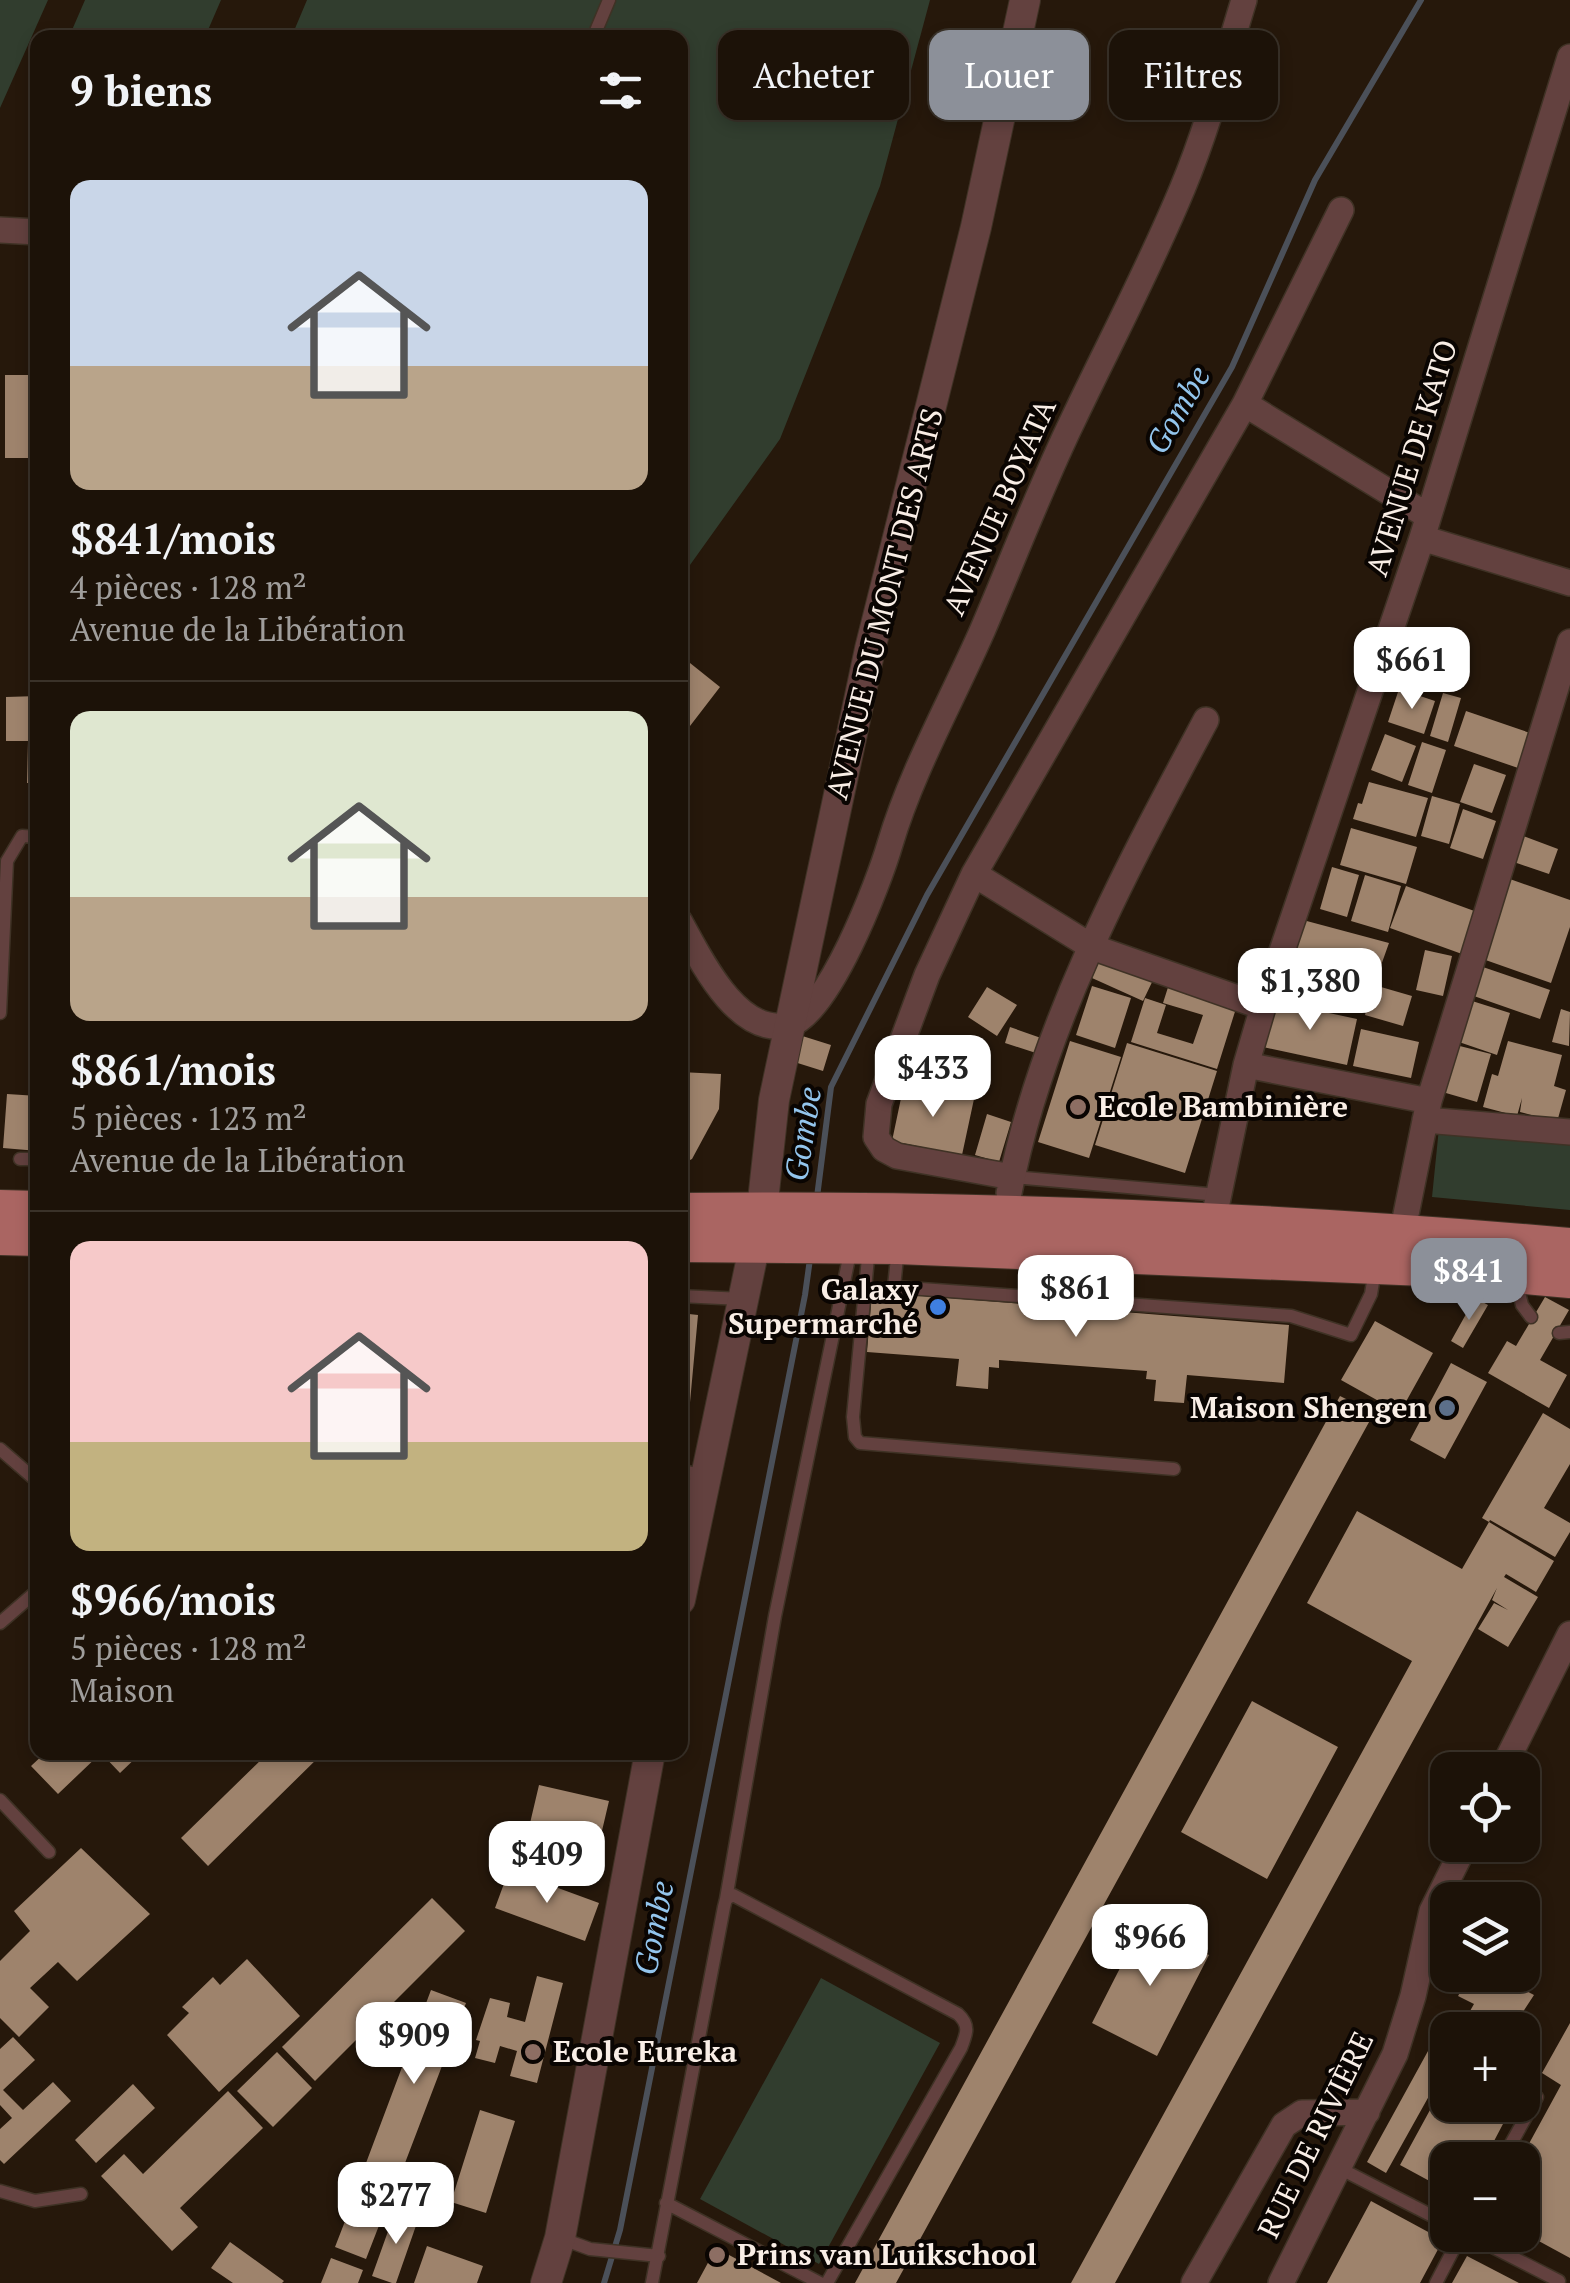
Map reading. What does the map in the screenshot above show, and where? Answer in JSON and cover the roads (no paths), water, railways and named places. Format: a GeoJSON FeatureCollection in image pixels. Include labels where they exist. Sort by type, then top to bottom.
{"type":"FeatureCollection","features":[{"type":"Feature","properties":{"kind":"main road"},"geometry":{"type":"LineString","coordinates":[[862,1238],[1009,1195],[1216,1208],[1402,1234],[1570,1246]]}},
{"type":"Feature","properties":{"kind":"main road"},"geometry":{"type":"LineString","coordinates":[[0,1209],[30,1210]]}},
{"type":"Feature","properties":{"kind":"main road"},"geometry":{"type":"LineString","coordinates":[[688,1213],[862,1238],[1570,1279]]}},
{"type":"Feature","properties":{"kind":"main road"},"geometry":{"type":"LineString","coordinates":[[688,1242],[773,1227]]}},
{"type":"Feature","properties":{"kind":"main road"},"geometry":{"type":"LineString","coordinates":[[0,1236],[30,1237]]}},
{"type":"Feature","properties":{"kind":"street","name":"AVENUE DU MONT DES ARTS"},"geometry":{"type":"LineString","coordinates":[[688,1515],[692,1473],[742,1299],[773,1227],[774,1100],[789,1026],[870,649],[972,245],[1025,0]]}},
{"type":"Feature","properties":{"kind":"street","name":"AVENUE BOYATA"},"geometry":{"type":"LineString","coordinates":[[789,1026],[823,990],[864,920],[923,760],[1072,421],[1184,184],[1244,0]]}},
{"type":"Feature","properties":{"kind":"street","name":"AVENUE DE KATO"},"geometry":{"type":"LineString","coordinates":[[1216,1208],[1246,1065],[1263,1007],[1426,527],[1570,58]]}},
{"type":"Feature","properties":{"kind":"street"},"geometry":{"type":"LineString","coordinates":[[1206,720],[1145,834],[1092,946],[1052,1046],[1019,1145],[1009,1195],[884,1149],[876,1136],[879,1104],[920,993],[974,874],[1245,404],[1341,210]]}},
{"type":"Feature","properties":{"kind":"street"},"geometry":{"type":"LineString","coordinates":[[0,230],[30,232]]}},
{"type":"Feature","properties":{"kind":"street"},"geometry":{"type":"LineString","coordinates":[[1245,404],[1426,527],[1570,583]]}},
{"type":"Feature","properties":{"kind":"street"},"geometry":{"type":"LineString","coordinates":[[1402,1234],[1427,1110],[1570,642]]}},
{"type":"Feature","properties":{"kind":"street"},"geometry":{"type":"LineString","coordinates":[[974,874],[1092,946],[1263,1007]]}},
{"type":"Feature","properties":{"kind":"street"},"geometry":{"type":"LineString","coordinates":[[688,936],[741,1012],[762,1024],[789,1026]]}},
{"type":"Feature","properties":{"kind":"street"},"geometry":{"type":"LineString","coordinates":[[1246,1065],[1427,1110],[1570,1132]]}},
{"type":"Feature","properties":{"kind":"street"},"geometry":{"type":"LineString","coordinates":[[1511,1752],[1570,1634]]}},
{"type":"Feature","properties":{"kind":"street"},"geometry":{"type":"LineString","coordinates":[[546,2283],[560,2238],[649,1760]]}},
{"type":"Feature","properties":{"kind":"street","name":"RUE DE RIVIÈRE"},"geometry":{"type":"LineString","coordinates":[[1281,2283],[1395,2054],[1432,1911],[1456,1862]]}},
{"type":"Feature","properties":{"kind":"street"},"geometry":{"type":"LineString","coordinates":[[1194,2283],[1284,2125],[1302,2112],[1367,2112]]}},
{"type":"Feature","properties":{"kind":"lane"},"geometry":{"type":"LineString","coordinates":[[596,30],[609,0]]}},
{"type":"Feature","properties":{"kind":"lane"},"geometry":{"type":"LineString","coordinates":[[0,1013],[7,860],[22,836],[30,836]]}},
{"type":"Feature","properties":{"kind":"lane"},"geometry":{"type":"LineString","coordinates":[[20,1160],[30,1159]]}},
{"type":"Feature","properties":{"kind":"lane"},"geometry":{"type":"LineString","coordinates":[[862,1238],[894,1287],[1290,1316],[1351,1335],[1372,1294],[1375,1265]]}},
{"type":"Feature","properties":{"kind":"lane"},"geometry":{"type":"LineString","coordinates":[[862,1238],[852,1417],[855,1437],[860,1443],[1174,1469]]}},
{"type":"Feature","properties":{"kind":"lane"},"geometry":{"type":"LineString","coordinates":[[652,2283],[776,1616],[862,1238]]}},
{"type":"Feature","properties":{"kind":"lane"},"geometry":{"type":"LineString","coordinates":[[1514,1274],[1522,1305],[1531,1317]]}},
{"type":"Feature","properties":{"kind":"lane"},"geometry":{"type":"LineString","coordinates":[[688,1296],[742,1299]]}},
{"type":"Feature","properties":{"kind":"lane"},"geometry":{"type":"LineString","coordinates":[[0,1449],[30,1475]]}},
{"type":"Feature","properties":{"kind":"lane"},"geometry":{"type":"LineString","coordinates":[[0,1623],[30,1597]]}},
{"type":"Feature","properties":{"kind":"lane"},"geometry":{"type":"LineString","coordinates":[[0,1800],[49,1852]]}},
{"type":"Feature","properties":{"kind":"lane"},"geometry":{"type":"LineString","coordinates":[[666,2203],[824,2283],[967,2032],[966,2020],[958,2014],[741,1897],[733,1895],[726,1899]]}},
{"type":"Feature","properties":{"kind":"lane"},"geometry":{"type":"LineString","coordinates":[[1339,2168],[1430,2215]]}},
{"type":"Feature","properties":{"kind":"lane"},"geometry":{"type":"LineString","coordinates":[[0,2191],[35,2201],[80,2194]]}},
{"type":"Feature","properties":{"kind":"lane"},"geometry":{"type":"LineString","coordinates":[[560,2238],[590,2249],[659,2256]]}},
{"type":"Feature","properties":{"kind":"lane"},"geometry":{"type":"LineString","coordinates":[[1436,2283],[1452,2252]]}},
{"type":"Feature","properties":{"kind":"lane"},"geometry":{"type":"LineString","coordinates":[[1502,2252],[1559,2281]]}},
{"type":"Feature","properties":{"kind":"waterway","name":"Gombe"},"geometry":{"type":"LineString","coordinates":[[817,1197],[831,1087],[927,895],[1232,367],[1315,180],[1421,0]]}},
{"type":"Feature","properties":{"kind":"waterway","name":"Gombe"},"geometry":{"type":"LineString","coordinates":[[604,2283],[620,2230],[810,1259]]}},
{"type":"Feature","properties":{"kind":"place","name":"Ecole Bambinière"},"geometry":{"type":"Point","coordinates":[1078,1107]}},
{"type":"Feature","properties":{"kind":"place","name":"Galaxy Supermarché"},"geometry":{"type":"Point","coordinates":[938,1307]}},
{"type":"Feature","properties":{"kind":"place","name":"Maison Shengen"},"geometry":{"type":"Point","coordinates":[1447,1408]}},
{"type":"Feature","properties":{"kind":"place","name":"Ecole Eureka"},"geometry":{"type":"Point","coordinates":[533,2052]}},
{"type":"Feature","properties":{"kind":"place","name":"Prins van Luikschool"},"geometry":{"type":"Point","coordinates":[717,2255]}}]}
